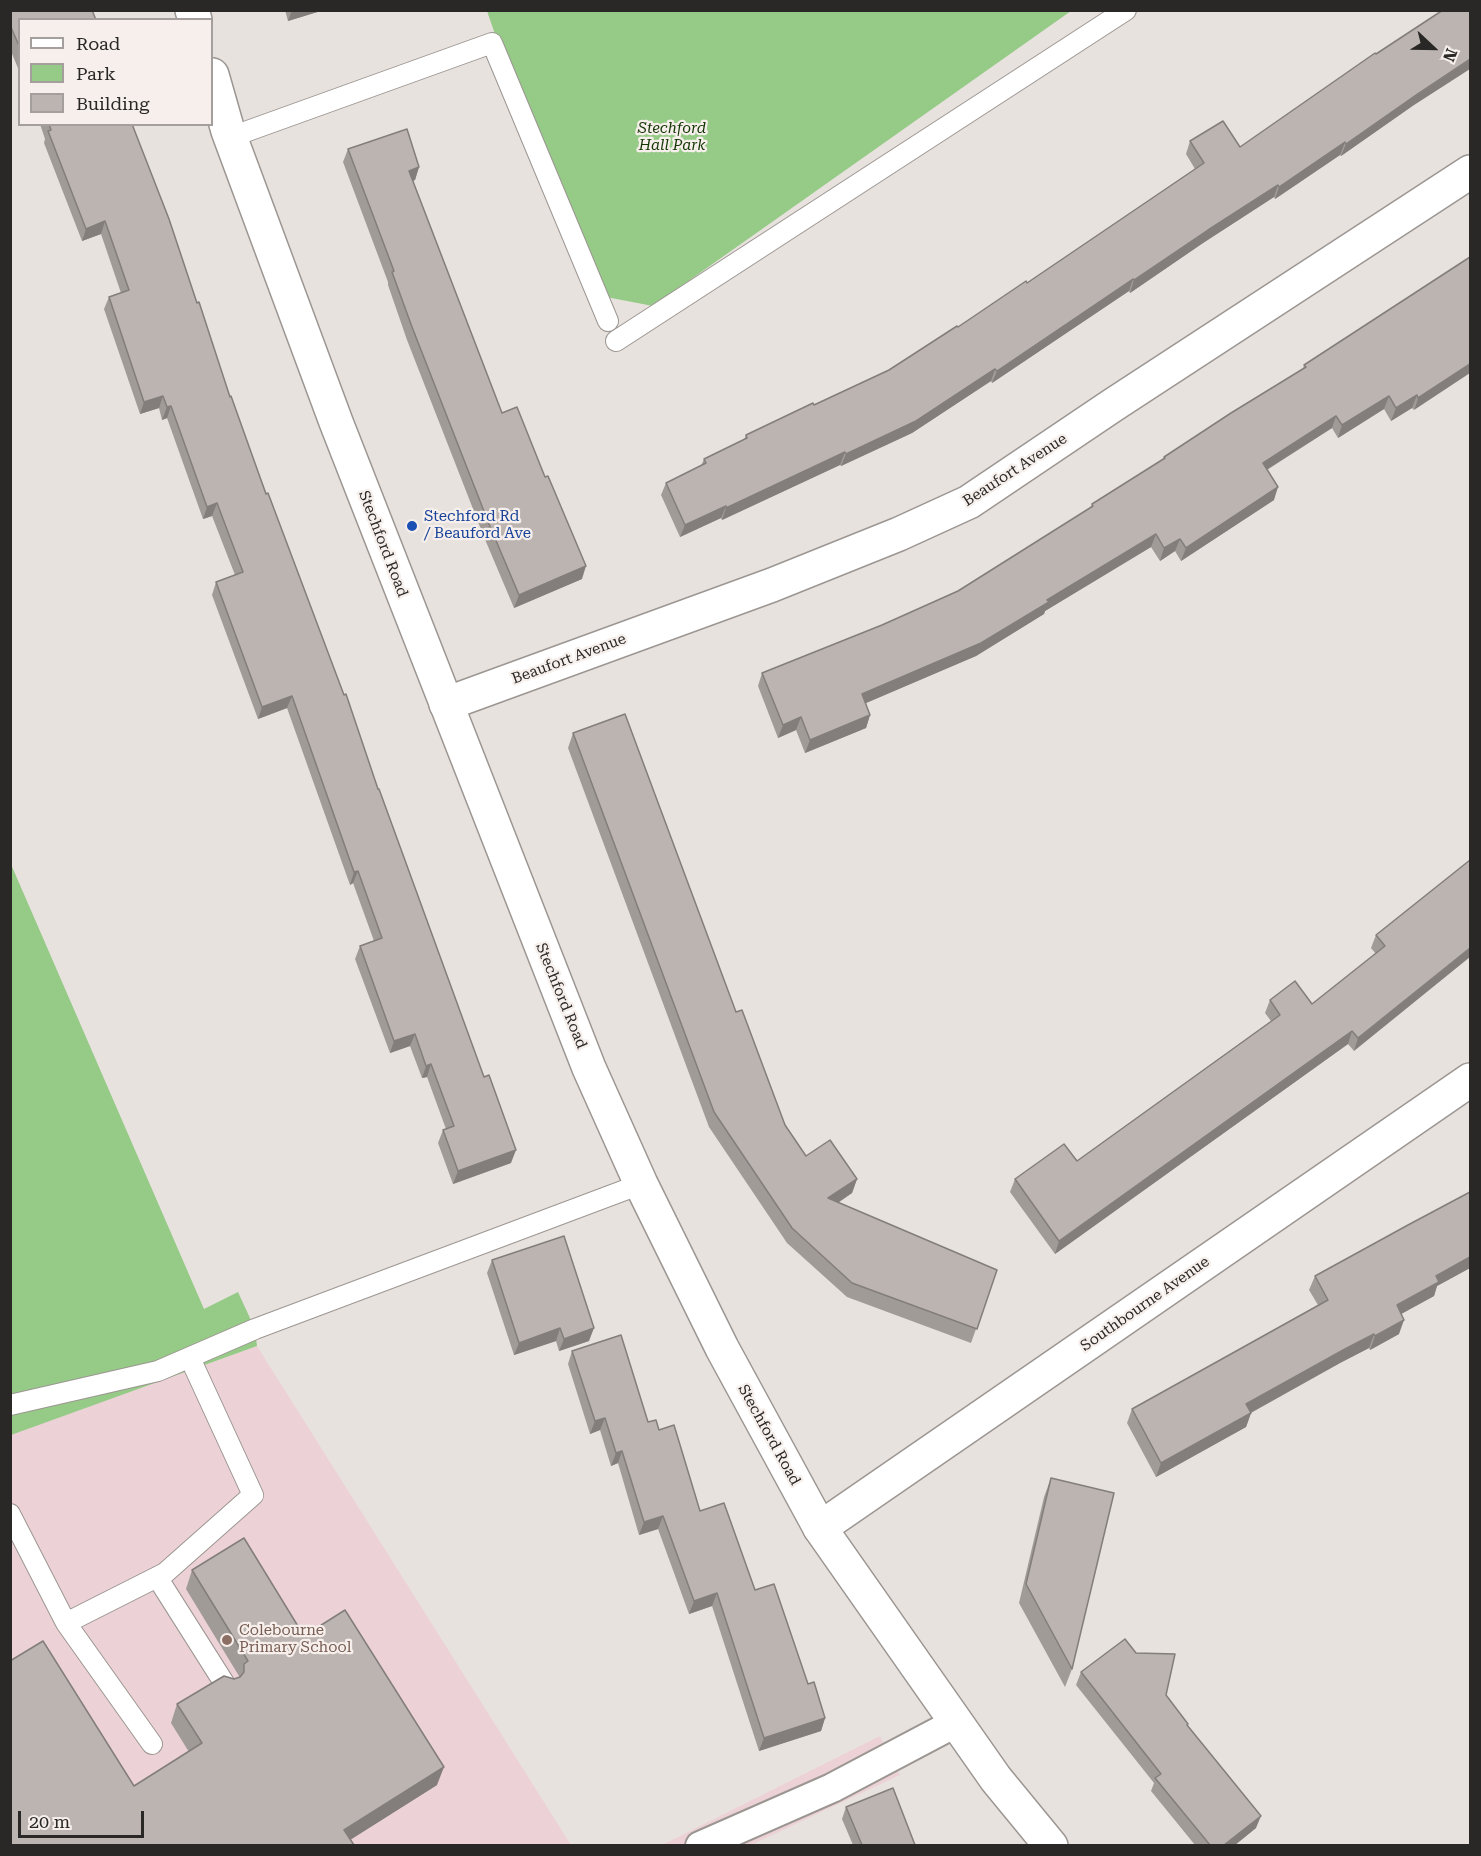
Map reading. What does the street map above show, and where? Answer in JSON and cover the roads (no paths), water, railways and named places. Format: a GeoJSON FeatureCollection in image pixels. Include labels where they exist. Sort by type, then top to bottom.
{"type":"FeatureCollection","features":[{"type":"Feature","properties":{"kind":"main road","name":"Stechford Road"},"geometry":{"type":"LineString","coordinates":[[213,78],[231,137],[336,422],[589,1068],[641,1184],[722,1348],[820,1528],[996,1779],[1052,1845]]}},
{"type":"Feature","properties":{"kind":"main road","name":"Beaufort Avenue"},"geometry":{"type":"LineString","coordinates":[[446,704],[772,585],[899,534],[969,502],[1470,172]]}},
{"type":"Feature","properties":{"kind":"main road","name":"Southbourne Avenue"},"geometry":{"type":"LineString","coordinates":[[820,1528],[1470,1080]]}},
{"type":"Feature","properties":{"kind":"street"},"geometry":{"type":"LineString","coordinates":[[700,1845],[832,1788],[957,1722]]}},
{"type":"Feature","properties":{"kind":"lane"},"geometry":{"type":"LineString","coordinates":[[616,341],[1126,10]]}},
{"type":"Feature","properties":{"kind":"lane"},"geometry":{"type":"LineString","coordinates":[[231,137],[492,43],[608,321]]}},
{"type":"Feature","properties":{"kind":"lane"},"geometry":{"type":"LineString","coordinates":[[10,1405],[158,1371],[255,1329],[641,1184]]}},
{"type":"Feature","properties":{"kind":"lane"},"geometry":{"type":"LineString","coordinates":[[66,1623],[165,1573],[253,1495],[190,1358]]}},
{"type":"Feature","properties":{"kind":"lane"},"geometry":{"type":"LineString","coordinates":[[10,1514],[66,1623],[152,1744]]}},
{"type":"Feature","properties":{"kind":"lane"},"geometry":{"type":"LineString","coordinates":[[157,1576],[226,1686]]}},
{"type":"Feature","properties":{"kind":"place","name":"Stechford Rd / Beauford Ave"},"geometry":{"type":"Point","coordinates":[412,526]}},
{"type":"Feature","properties":{"kind":"place","name":"Colebourne Primary School"},"geometry":{"type":"Point","coordinates":[227,1640]}},
{"type":"Feature","properties":{"kind":"park label","name":"Stechford Hall Park"},"geometry":{"type":"Point","coordinates":[672,138]}}]}
